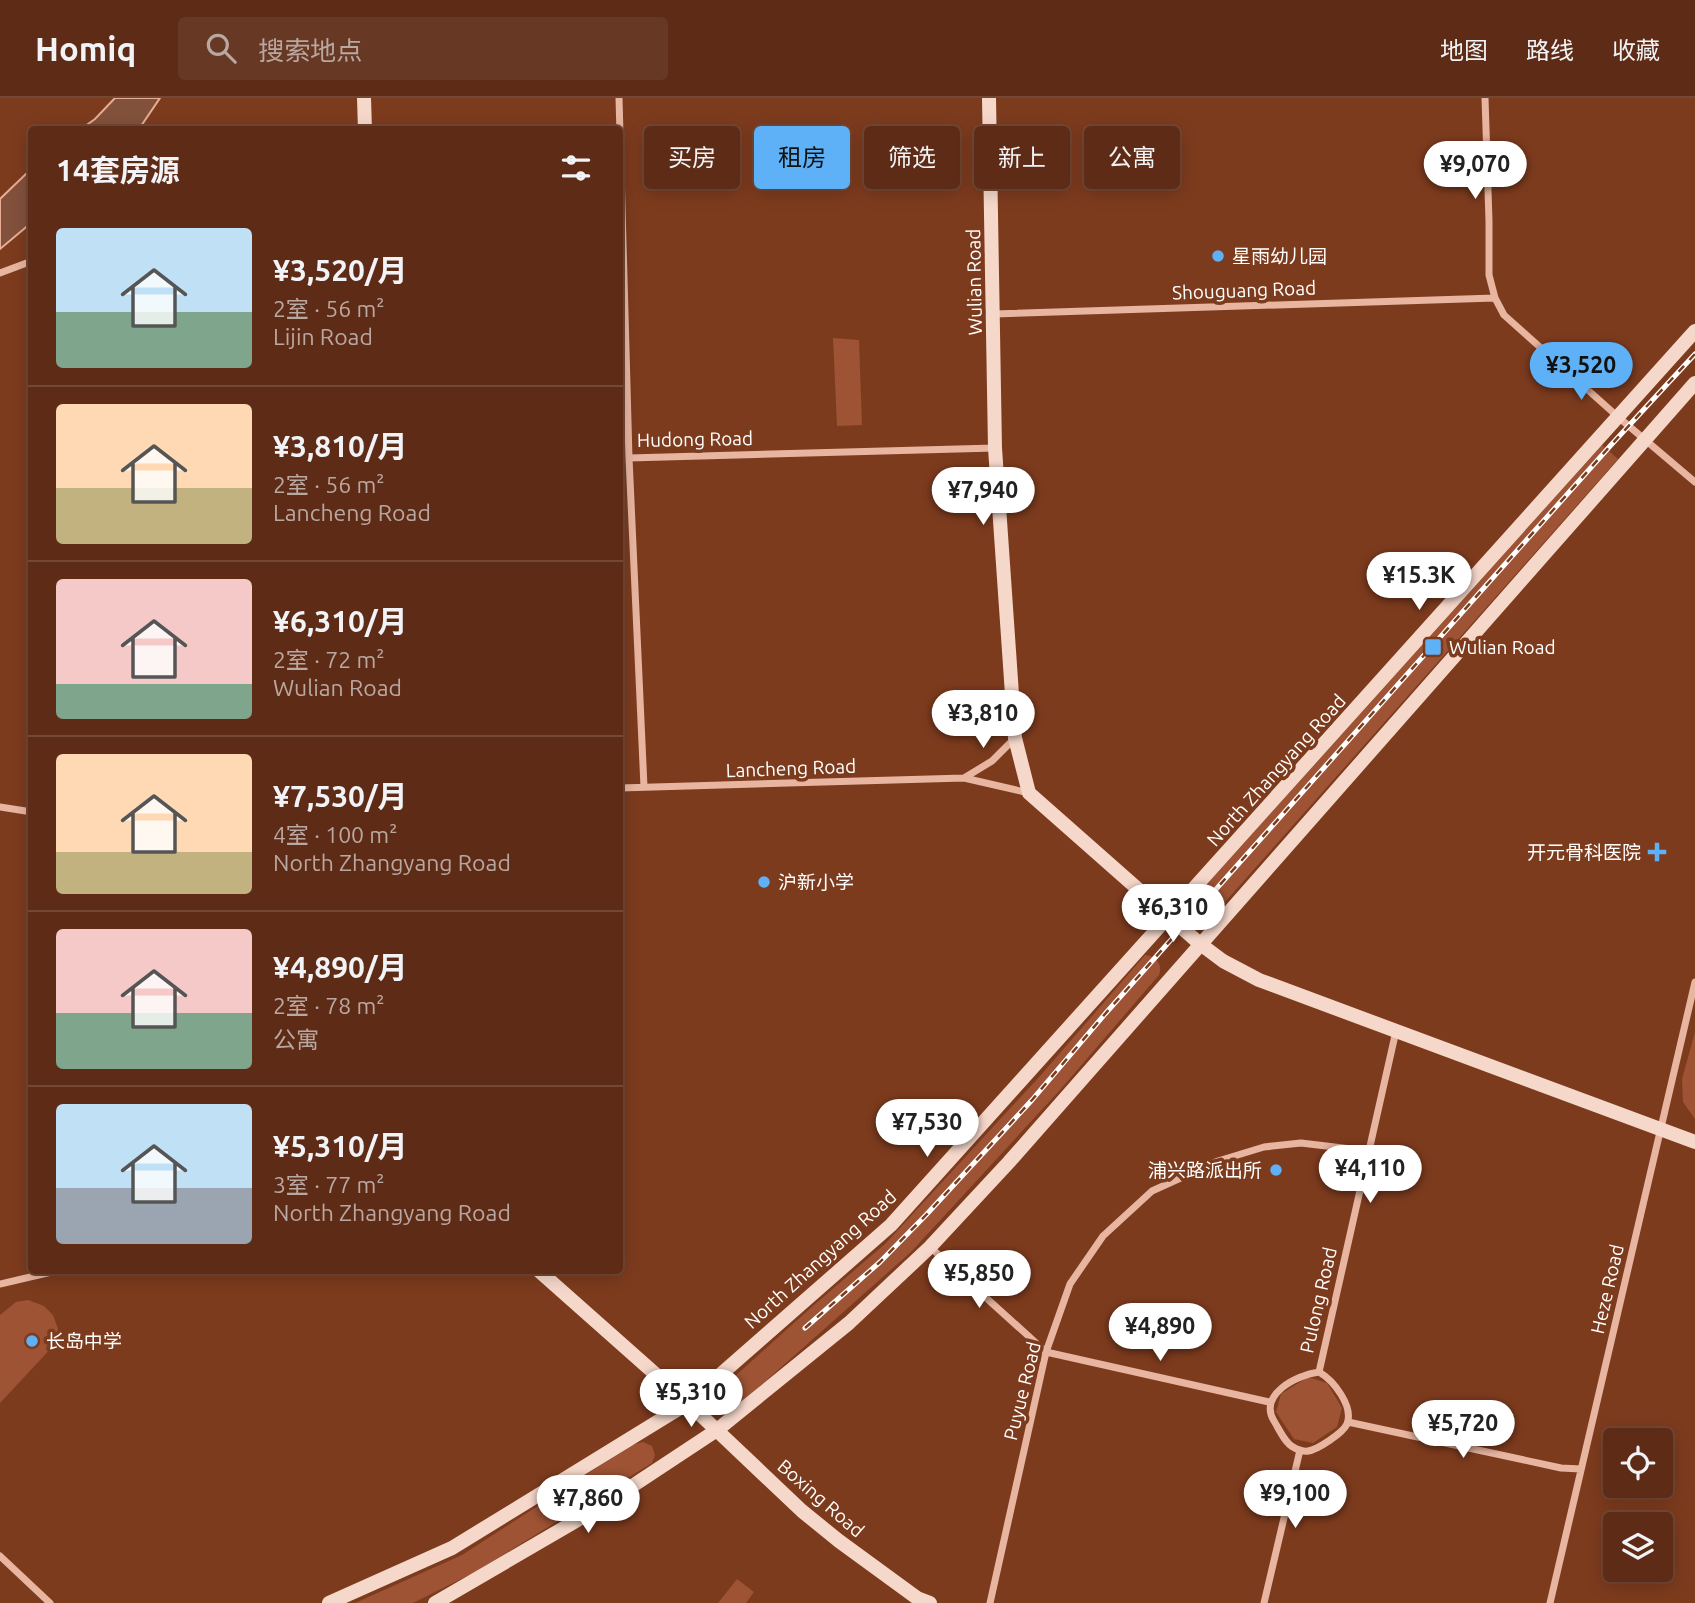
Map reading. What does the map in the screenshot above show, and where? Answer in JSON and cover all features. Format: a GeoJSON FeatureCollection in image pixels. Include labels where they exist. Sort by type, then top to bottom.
{"type":"FeatureCollection","features":[{"type":"Feature","properties":{"kind":"main road"},"geometry":{"type":"LineString","coordinates":[[364,98],[365,126]]}},
{"type":"Feature","properties":{"kind":"main road","name":"Wulian Road"},"geometry":{"type":"LineString","coordinates":[[989,98],[995,448],[1015,738],[1029,793]]}},
{"type":"Feature","properties":{"kind":"main road","name":"North Zhangyang Road"},"geometry":{"type":"LineString","coordinates":[[329,1603],[452,1548],[688,1403],[891,1225],[1170,918],[1695,331]]}},
{"type":"Feature","properties":{"kind":"main road"},"geometry":{"type":"LineString","coordinates":[[435,1603],[606,1504],[718,1430],[849,1323],[930,1247],[1009,1161],[1695,383]]}},
{"type":"Feature","properties":{"kind":"main road"},"geometry":{"type":"LineString","coordinates":[[1029,793],[1199,943],[1223,961],[1259,980],[1695,1142]]}},
{"type":"Feature","properties":{"kind":"main road","name":"Boxing Road"},"geometry":{"type":"LineString","coordinates":[[543,1274],[718,1430],[802,1511],[921,1601]]}},
{"type":"Feature","properties":{"kind":"street","name":"Hudong Road"},"geometry":{"type":"LineString","coordinates":[[620,98],[621,126]]}},
{"type":"Feature","properties":{"kind":"street"},"geometry":{"type":"LineString","coordinates":[[1485,98],[1489,275],[1495,298],[1504,315],[1695,482]]}},
{"type":"Feature","properties":{"kind":"street","name":"Hudong Road"},"geometry":{"type":"LineString","coordinates":[[623,218],[629,458],[995,448]]}},
{"type":"Feature","properties":{"kind":"street"},"geometry":{"type":"LineString","coordinates":[[0,273],[28,262]]}},
{"type":"Feature","properties":{"kind":"street","name":"Shouguang Road"},"geometry":{"type":"LineString","coordinates":[[994,314],[1495,298]]}},
{"type":"Feature","properties":{"kind":"street"},"geometry":{"type":"LineString","coordinates":[[629,458],[644,787]]}},
{"type":"Feature","properties":{"kind":"street"},"geometry":{"type":"LineString","coordinates":[[964,778],[992,761],[1015,738]]}},
{"type":"Feature","properties":{"kind":"street","name":"Lancheng Road"},"geometry":{"type":"LineString","coordinates":[[623,788],[964,778],[1029,793]]}},
{"type":"Feature","properties":{"kind":"street"},"geometry":{"type":"LineString","coordinates":[[0,807],[28,811]]}},
{"type":"Feature","properties":{"kind":"street","name":"Heze Road"},"geometry":{"type":"LineString","coordinates":[[1550,1603],[1695,982]]}},
{"type":"Feature","properties":{"kind":"street","name":"Pulong Road"},"geometry":{"type":"LineString","coordinates":[[1319,1372],[1396,1031]]}},
{"type":"Feature","properties":{"kind":"street","name":"Puyue Road"},"geometry":{"type":"LineString","coordinates":[[990,1603],[1046,1352],[1070,1284],[1103,1236],[1152,1191],[1218,1161],[1264,1147],[1301,1143],[1368,1151]]}},
{"type":"Feature","properties":{"kind":"street"},"geometry":{"type":"LineString","coordinates":[[930,1247],[1046,1352],[1269,1402],[1270,1414],[1290,1446],[1300,1450],[1309,1451],[1341,1433],[1348,1422],[1561,1468],[1581,1469]]}},
{"type":"Feature","properties":{"kind":"street"},"geometry":{"type":"LineString","coordinates":[[0,1284],[43,1274]]}},
{"type":"Feature","properties":{"kind":"street","name":"Pulong Road"},"geometry":{"type":"LineString","coordinates":[[1269,1402],[1277,1392],[1306,1373],[1319,1372],[1331,1378],[1348,1409],[1348,1422]]}},
{"type":"Feature","properties":{"kind":"street"},"geometry":{"type":"LineString","coordinates":[[1264,1603],[1300,1450]]}},
{"type":"Feature","properties":{"kind":"street"},"geometry":{"type":"LineString","coordinates":[[0,1556],[50,1603]]}},
{"type":"Feature","properties":{"kind":"shaded area"},"geometry":{"type":"Polygon","coordinates":[[[115,98],[160,98],[141,126],[85,126],[115,98]]]}},
{"type":"Feature","properties":{"kind":"shaded area"},"geometry":{"type":"Polygon","coordinates":[[[28,172],[28,226],[0,249],[0,199],[28,172]]]}},
{"type":"Feature","properties":{"kind":"shaded area"},"geometry":{"type":"Polygon","coordinates":[[[833,338],[859,340],[862,425],[837,426],[833,338]]]}},
{"type":"Feature","properties":{"kind":"shaded area"},"geometry":{"type":"Polygon","coordinates":[[[1602,445],[1618,459],[1218,910],[1212,911],[1198,899],[1199,893],[1602,445]]]}},
{"type":"Feature","properties":{"kind":"shaded area"},"geometry":{"type":"Polygon","coordinates":[[[1145,955],[1158,961],[1159,975],[1060,1090],[911,1252],[743,1401],[731,1400],[726,1393],[733,1378],[886,1243],[1040,1076],[1145,955]]]}},
{"type":"Feature","properties":{"kind":"shaded area"},"geometry":{"type":"Polygon","coordinates":[[[1695,1032],[1695,1119],[1683,1102],[1682,1079],[1695,1032]]]}},
{"type":"Feature","properties":{"kind":"shaded area"},"geometry":{"type":"Polygon","coordinates":[[[28,1300],[44,1306],[53,1315],[58,1329],[56,1343],[0,1403],[0,1315],[16,1302],[28,1300]]]}},
{"type":"Feature","properties":{"kind":"shaded area"},"geometry":{"type":"Polygon","coordinates":[[[1308,1377],[1327,1383],[1342,1408],[1337,1427],[1313,1443],[1294,1439],[1276,1412],[1281,1394],[1308,1377]]]}},
{"type":"Feature","properties":{"kind":"shaded area"},"geometry":{"type":"Polygon","coordinates":[[[643,1442],[652,1446],[655,1455],[652,1463],[475,1572],[413,1603],[355,1603],[462,1555],[632,1445],[643,1442]]]}},
{"type":"Feature","properties":{"kind":"shaded area"},"geometry":{"type":"Polygon","coordinates":[[[737,1579],[754,1592],[746,1603],[718,1603],[737,1579]]]}},
{"type":"Feature","properties":{"kind":"railway"},"geometry":{"type":"LineString","coordinates":[[805,1328],[880,1262],[1032,1100],[1105,1014],[1695,354]]}},
{"type":"Feature","properties":{"kind":"place","name":"星雨幼儿园"},"geometry":{"type":"Point","coordinates":[1218,256]}},
{"type":"Feature","properties":{"kind":"place","name":"Wulian Road"},"geometry":{"type":"Point","coordinates":[1433,647]}},
{"type":"Feature","properties":{"kind":"place","name":"开元骨科医院"},"geometry":{"type":"Point","coordinates":[1657,852]}},
{"type":"Feature","properties":{"kind":"place","name":"沪新小学"},"geometry":{"type":"Point","coordinates":[764,882]}},
{"type":"Feature","properties":{"kind":"place","name":"浦兴路派出所"},"geometry":{"type":"Point","coordinates":[1276,1170]}},
{"type":"Feature","properties":{"kind":"place","name":"长岛中学"},"geometry":{"type":"Point","coordinates":[32,1341]}}]}
